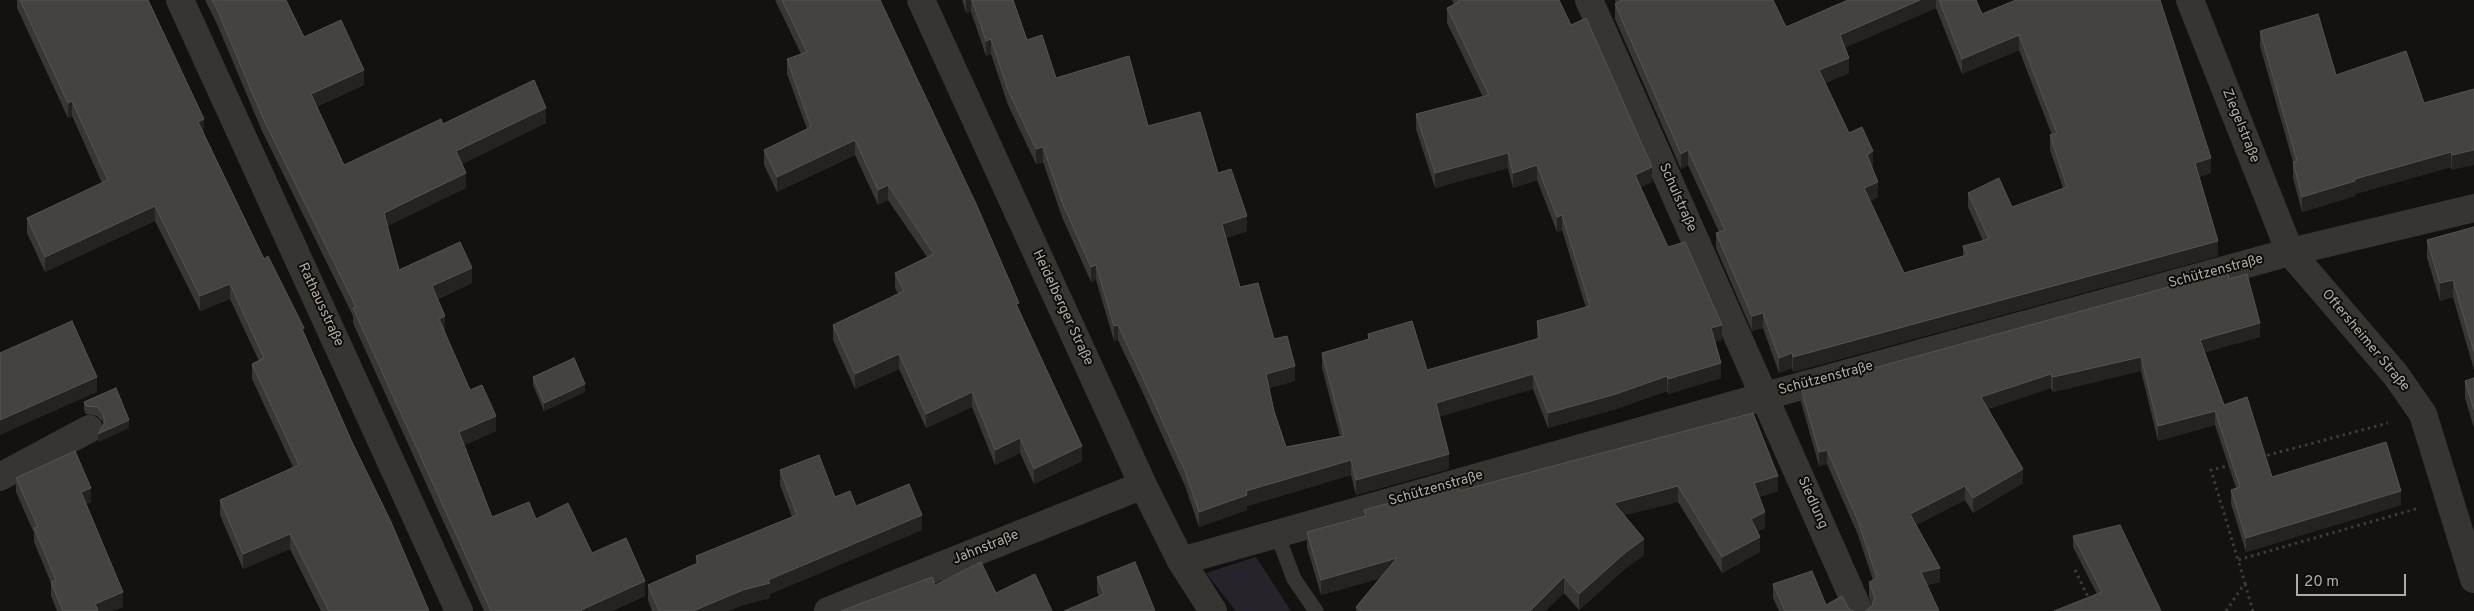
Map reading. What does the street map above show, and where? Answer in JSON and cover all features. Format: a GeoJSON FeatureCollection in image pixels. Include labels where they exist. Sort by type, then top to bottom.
{"type":"FeatureCollection","features":[{"type":"Feature","properties":{"kind":"street","name":"Rathausstraße"},"geometry":{"type":"LineString","coordinates":[[180,0],[459,611]]}},
{"type":"Feature","properties":{"kind":"street","name":"Heidelberger Straße"},"geometry":{"type":"LineString","coordinates":[[921,0],[1143,485],[1181,561],[1213,611]]}},
{"type":"Feature","properties":{"kind":"street","name":"Schulstraße"},"geometry":{"type":"LineString","coordinates":[[1590,0],[1765,396]]}},
{"type":"Feature","properties":{"kind":"street","name":"Ziegelstraße"},"geometry":{"type":"LineString","coordinates":[[2190,0],[2290,252]]}},
{"type":"Feature","properties":{"kind":"street","name":"Schützenstraße"},"geometry":{"type":"LineString","coordinates":[[1181,561],[1765,396],[2290,252],[2474,208]]}},
{"type":"Feature","properties":{"kind":"street","name":"Oftersheimer Straße"},"geometry":{"type":"LineString","coordinates":[[2290,252],[2395,374],[2423,414],[2448,500],[2474,579]]}},
{"type":"Feature","properties":{"kind":"street","name":"Siedlung"},"geometry":{"type":"LineString","coordinates":[[1765,396],[1859,611]]}},
{"type":"Feature","properties":{"kind":"street"},"geometry":{"type":"LineString","coordinates":[[0,477],[89,429]]}},
{"type":"Feature","properties":{"kind":"street","name":"Jahnstraße"},"geometry":{"type":"LineString","coordinates":[[828,611],[1143,485]]}},
{"type":"Feature","properties":{"kind":"lane"},"geometry":{"type":"LineString","coordinates":[[1277,534],[1294,579],[1316,611]]}},
{"type":"Feature","properties":{"kind":"path"},"geometry":{"type":"LineString","coordinates":[[2259,458],[2423,414]]}},
{"type":"Feature","properties":{"kind":"path"},"geometry":{"type":"LineString","coordinates":[[2240,463],[2211,470],[2253,611]]}},
{"type":"Feature","properties":{"kind":"path"},"geometry":{"type":"LineString","coordinates":[[2238,560],[2448,500]]}},
{"type":"Feature","properties":{"kind":"path"},"geometry":{"type":"LineString","coordinates":[[2075,570],[2091,603]]}},
{"type":"Feature","properties":{"kind":"path"},"geometry":{"type":"LineString","coordinates":[[2226,611],[2245,583]]}},
{"type":"Feature","properties":{"kind":"shaded area"},"geometry":{"type":"Polygon","coordinates":[[[1256,557],[1291,611],[1236,611],[1206,573],[1256,557]]]}},
{"type":"Feature","properties":{"kind":"building"},"geometry":{"type":"Polygon","coordinates":[[[20,0],[148,0],[204,119],[198,122],[264,259],[268,256],[304,328],[302,329],[352,442],[391,522],[429,611],[329,611],[290,534],[243,554],[220,500],[299,465],[252,364],[264,358],[230,284],[200,296],[155,206],[45,257],[27,218],[108,180],[72,101],[68,103],[20,0]]]}},
{"type":"Feature","properties":{"kind":"building"},"geometry":{"type":"Polygon","coordinates":[[[212,0],[286,0],[304,37],[341,20],[364,70],[311,94],[344,165],[441,119],[443,124],[534,80],[546,108],[456,151],[466,173],[384,213],[399,270],[460,242],[472,268],[432,286],[445,316],[439,319],[470,390],[482,385],[496,416],[459,432],[492,517],[529,502],[536,519],[568,503],[592,553],[626,538],[645,581],[582,611],[491,611],[353,308],[356,307],[262,116],[212,0]]]}},
{"type":"Feature","properties":{"kind":"building"},"geometry":{"type":"Polygon","coordinates":[[[782,0],[880,0],[977,206],[1019,303],[1016,304],[1082,446],[1034,469],[1020,438],[995,450],[972,392],[926,414],[899,354],[855,374],[833,325],[904,291],[895,273],[934,254],[888,185],[878,190],[855,140],[777,177],[764,150],[811,127],[787,59],[807,52],[782,0]]]}},
{"type":"Feature","properties":{"kind":"building"},"geometry":{"type":"Polygon","coordinates":[[[972,0],[1013,0],[1027,40],[1042,35],[1056,78],[1129,56],[1148,126],[1200,112],[1218,173],[1231,169],[1247,216],[1222,224],[1240,287],[1258,283],[1274,339],[1287,336],[1295,366],[1266,374],[1274,411],[1286,447],[1344,436],[1322,353],[1369,339],[1368,334],[1412,321],[1427,370],[1540,338],[1537,321],[1590,306],[1562,215],[1557,217],[1537,165],[1513,173],[1508,153],[1435,173],[1416,114],[1489,95],[1447,8],[1459,2],[1458,0],[1559,0],[1571,25],[1586,18],[1652,167],[1635,175],[1668,247],[1685,242],[1722,325],[1711,328],[1721,363],[1668,379],[1667,376],[1616,394],[1548,413],[1533,374],[1436,403],[1449,454],[1356,480],[1351,460],[1246,491],[1247,495],[1199,512],[1185,471],[1142,376],[1118,325],[1114,326],[1096,265],[1091,267],[1062,202],[1043,147],[1036,149],[1008,90],[991,39],[986,41],[972,0]]]}},
{"type":"Feature","properties":{"kind":"building"},"geometry":{"type":"Polygon","coordinates":[[[1621,0],[1773,0],[1786,27],[1848,0],[1920,0],[1840,35],[1849,58],[1819,70],[1849,133],[1862,127],[1873,151],[1867,155],[1878,182],[1864,188],[1904,273],[1967,255],[1963,246],[1989,239],[1968,193],[1999,178],[2012,207],[2067,187],[2050,135],[2057,133],[2019,35],[1962,59],[1939,0],[1976,0],[1982,14],[2016,0],[2160,0],[2211,158],[2195,163],[2218,241],[1793,357],[1792,353],[1779,358],[1763,313],[1752,316],[1716,233],[1725,230],[1688,150],[1681,154],[1615,4],[1621,0]]]}},
{"type":"Feature","properties":{"kind":"building"},"geometry":{"type":"Polygon","coordinates":[[[2318,14],[2336,75],[2406,51],[2424,103],[2474,89],[2474,150],[2452,155],[2451,152],[2355,179],[2355,181],[2302,197],[2293,162],[2297,161],[2260,31],[2318,14]]]}},
{"type":"Feature","properties":{"kind":"building"},"geometry":{"type":"Polygon","coordinates":[[[2474,227],[2474,352],[2453,280],[2440,283],[2427,240],[2474,227]]]}},
{"type":"Feature","properties":{"kind":"building"},"geometry":{"type":"Polygon","coordinates":[[[2227,271],[2229,279],[2247,274],[2260,323],[2200,340],[2224,405],[2247,397],[2272,477],[2386,442],[2401,491],[2246,538],[2231,490],[2240,487],[2215,411],[2158,426],[2141,357],[2053,377],[2051,374],[1981,397],[2023,469],[1973,498],[1965,486],[1910,514],[1940,568],[1921,572],[1939,611],[1865,611],[1872,606],[1875,598],[1869,582],[1877,578],[1858,521],[1827,450],[1819,452],[1801,388],[2227,271]]]}},
{"type":"Feature","properties":{"kind":"building"},"geometry":{"type":"Polygon","coordinates":[[[72,321],[97,377],[0,420],[0,353],[72,321]]]}},
{"type":"Feature","properties":{"kind":"building"},"geometry":{"type":"Polygon","coordinates":[[[574,358],[585,384],[544,403],[533,377],[574,358]]]}},
{"type":"Feature","properties":{"kind":"building"},"geometry":{"type":"Polygon","coordinates":[[[2474,378],[2474,410],[2465,381],[2474,378]]]}},
{"type":"Feature","properties":{"kind":"building"},"geometry":{"type":"Polygon","coordinates":[[[116,388],[129,420],[98,434],[105,422],[103,414],[97,407],[86,406],[84,402],[116,388]]]}},
{"type":"Feature","properties":{"kind":"building"},"geometry":{"type":"Polygon","coordinates":[[[1753,413],[1778,476],[1754,483],[1765,512],[1751,519],[1760,537],[1722,557],[1678,486],[1614,503],[1644,539],[1626,552],[1579,594],[1564,577],[1530,611],[1361,611],[1356,607],[1397,558],[1321,580],[1307,532],[1366,516],[1364,510],[1458,484],[1459,491],[1753,413]]]}},
{"type":"Feature","properties":{"kind":"building"},"geometry":{"type":"Polygon","coordinates":[[[75,451],[91,488],[81,492],[123,592],[95,604],[98,611],[63,611],[51,582],[56,580],[34,528],[38,527],[16,478],[75,451]]]}},
{"type":"Feature","properties":{"kind":"building"},"geometry":{"type":"Polygon","coordinates":[[[819,455],[835,497],[850,491],[856,506],[909,484],[922,515],[768,580],[770,583],[743,590],[693,611],[659,611],[648,585],[698,563],[696,556],[797,515],[780,470],[819,455]]]}},
{"type":"Feature","properties":{"kind":"building"},"geometry":{"type":"Polygon","coordinates":[[[2120,525],[2161,611],[2054,611],[2102,592],[2073,536],[2120,525]]]}},
{"type":"Feature","properties":{"kind":"building"},"geometry":{"type":"Polygon","coordinates":[[[981,562],[996,593],[1035,574],[1052,611],[841,611],[932,577],[935,585],[981,562]]]}},
{"type":"Feature","properties":{"kind":"building"},"geometry":{"type":"Polygon","coordinates":[[[1135,562],[1155,611],[1064,611],[1104,594],[1097,577],[1135,562]]]}},
{"type":"Feature","properties":{"kind":"building"},"geometry":{"type":"Polygon","coordinates":[[[1812,571],[1826,605],[1842,596],[1849,609],[1854,611],[1785,611],[1773,584],[1812,571]]]}}]}
